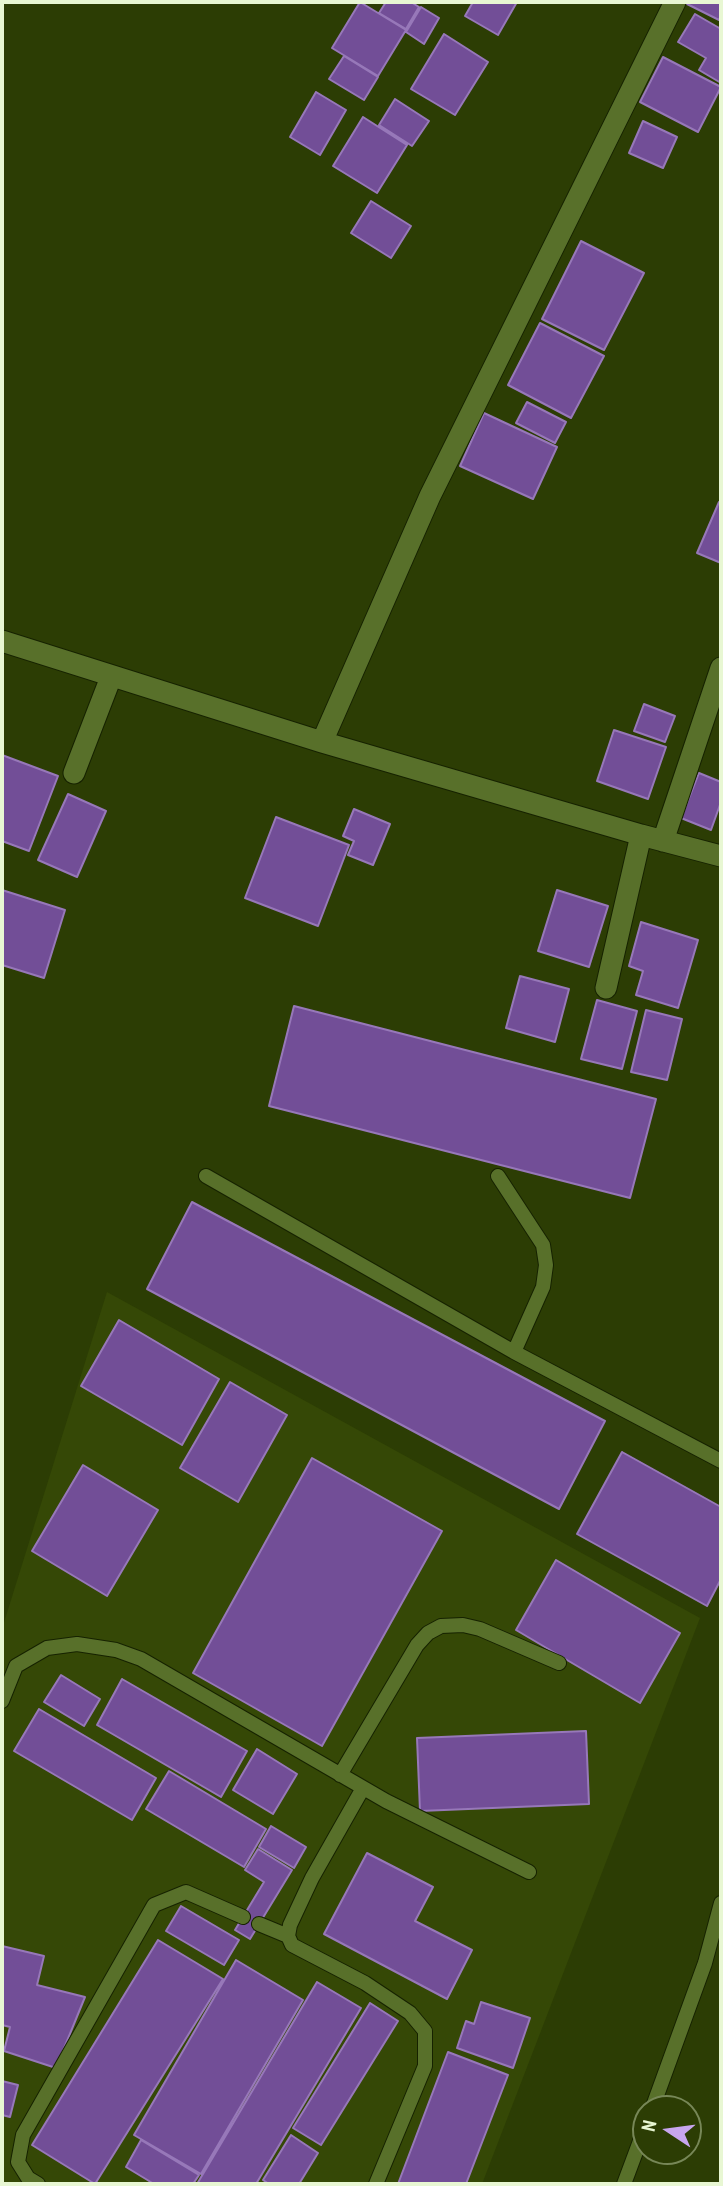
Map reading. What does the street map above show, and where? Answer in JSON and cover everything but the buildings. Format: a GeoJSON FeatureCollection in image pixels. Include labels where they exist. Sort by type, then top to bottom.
{"type":"FeatureCollection","features":[{"type":"Feature","properties":{"kind":"street"},"geometry":{"type":"LineString","coordinates":[[323,741],[430,496],[675,2]]}},
{"type":"Feature","properties":{"kind":"street"},"geometry":{"type":"LineString","coordinates":[[2,641],[323,741],[721,856]]}},
{"type":"Feature","properties":{"kind":"street"},"geometry":{"type":"LineString","coordinates":[[663,841],[721,668]]}},
{"type":"Feature","properties":{"kind":"street"},"geometry":{"type":"LineString","coordinates":[[74,773],[111,677]]}},
{"type":"Feature","properties":{"kind":"street"},"geometry":{"type":"LineString","coordinates":[[606,988],[641,835]]}},
{"type":"Feature","properties":{"kind":"lane"},"geometry":{"type":"LineString","coordinates":[[206,1176],[514,1352],[721,1461]]}},
{"type":"Feature","properties":{"kind":"lane"},"geometry":{"type":"LineString","coordinates":[[498,1176],[542,1245],[546,1265],[543,1287],[514,1352]]}},
{"type":"Feature","properties":{"kind":"lane"},"geometry":{"type":"LineString","coordinates":[[340,1774],[416,1645],[440,1626],[463,1625],[480,1629],[559,1663]]}},
{"type":"Feature","properties":{"kind":"lane"},"geometry":{"type":"LineString","coordinates":[[2,1701],[16,1666],[47,1648],[77,1644],[116,1650],[141,1659],[363,1788],[464,1841],[529,1871]]}},
{"type":"Feature","properties":{"kind":"lane"},"geometry":{"type":"LineString","coordinates":[[363,1788],[312,1878],[288,1936],[292,1945],[365,1983],[411,2013],[425,2031],[425,2066],[376,2184]]}},
{"type":"Feature","properties":{"kind":"lane"},"geometry":{"type":"LineString","coordinates":[[38,2184],[28,2178],[19,2162],[23,2135],[154,1905],[186,1892],[243,1917]]}},
{"type":"Feature","properties":{"kind":"lane"},"geometry":{"type":"LineString","coordinates":[[657,2095],[705,1963],[721,1902]]}},
{"type":"Feature","properties":{"kind":"lane"},"geometry":{"type":"LineString","coordinates":[[259,1924],[288,1936]]}},
{"type":"Feature","properties":{"kind":"lane"},"geometry":{"type":"LineString","coordinates":[[624,2184],[632,2163]]}},
{"type":"Feature","properties":{"kind":"shaded area"},"geometry":{"type":"Polygon","coordinates":[[[107,1292],[700,1618],[482,2184],[2,2184],[2,1629],[107,1292]]]}}]}
